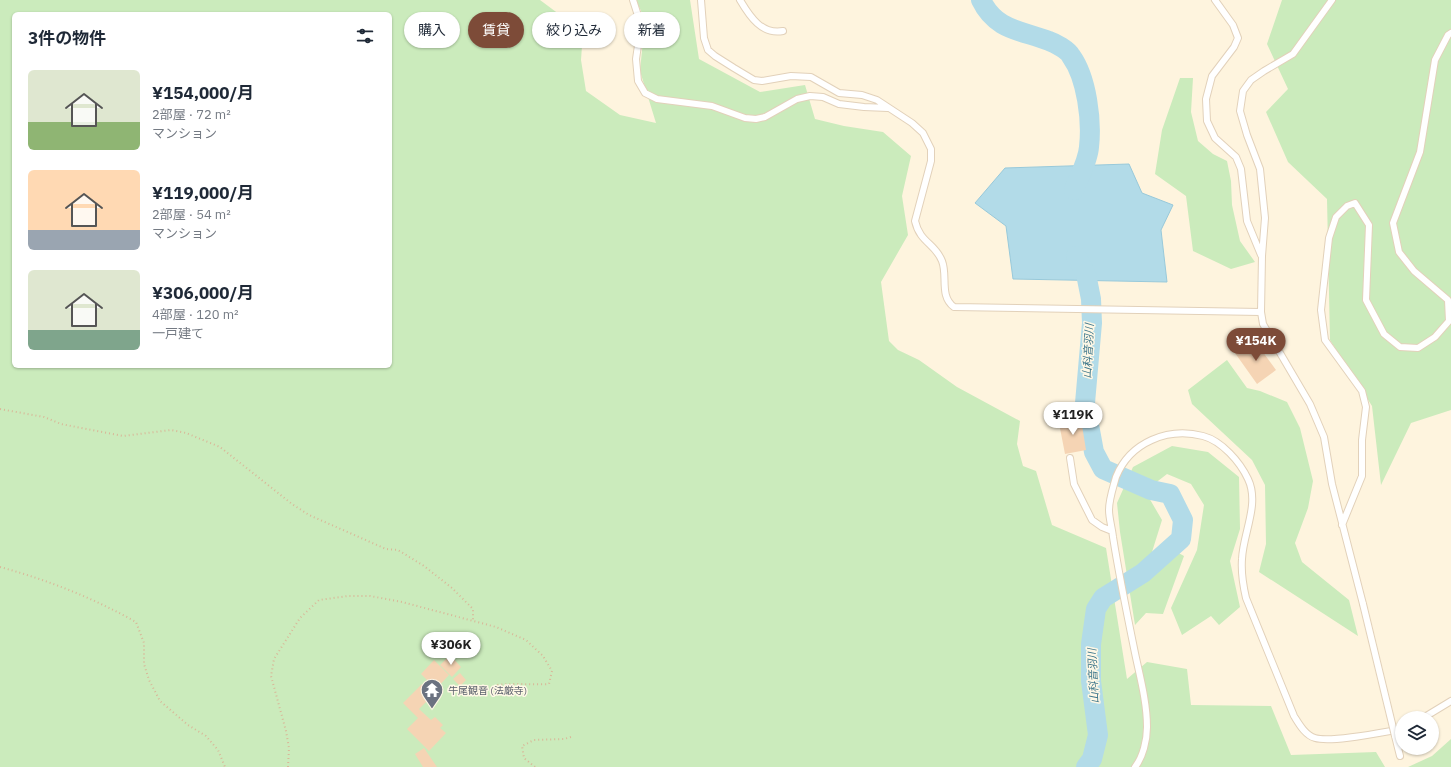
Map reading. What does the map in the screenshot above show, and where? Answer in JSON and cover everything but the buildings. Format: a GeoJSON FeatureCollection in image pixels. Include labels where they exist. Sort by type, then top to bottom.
{"type":"FeatureCollection","features":[{"type":"Feature","properties":{"kind":"lane"},"geometry":{"type":"LineString","coordinates":[[633,0],[642,25],[636,59],[638,81],[645,93],[657,99],[712,106],[745,118],[756,119],[765,117],[797,99],[810,96],[823,98],[838,104],[888,108]]}},
{"type":"Feature","properties":{"kind":"lane"},"geometry":{"type":"LineString","coordinates":[[701,0],[704,38],[708,50],[715,56],[754,80],[769,81],[791,76],[811,77],[839,93],[862,96],[877,100],[912,123],[923,134],[931,149],[931,161],[916,221],[917,229],[922,238],[933,248],[943,262],[946,297],[948,302],[954,307],[1261,312]]}},
{"type":"Feature","properties":{"kind":"lane"},"geometry":{"type":"LineString","coordinates":[[740,0],[758,24],[767,30],[776,32],[783,31]]}},
{"type":"Feature","properties":{"kind":"lane"},"geometry":{"type":"LineString","coordinates":[[1215,0],[1233,25],[1238,38],[1234,47],[1212,76],[1206,99],[1206,121],[1215,138],[1236,157],[1241,168],[1247,221],[1262,256]]}},
{"type":"Feature","properties":{"kind":"lane"},"geometry":{"type":"LineString","coordinates":[[1332,0],[1293,54],[1252,80],[1243,91],[1240,111],[1247,135],[1260,169],[1264,218],[1261,312],[1263,324],[1310,404],[1324,437],[1332,484],[1400,756]]}},
{"type":"Feature","properties":{"kind":"lane"},"geometry":{"type":"LineString","coordinates":[[1342,525],[1362,476],[1362,440],[1366,407],[1362,391],[1325,340],[1321,310],[1329,238],[1336,217],[1348,206],[1355,203],[1369,225],[1366,300],[1384,334],[1400,347],[1418,348],[1435,337],[1449,321],[1448,300],[1414,271],[1399,252],[1393,223],[1420,152],[1435,60],[1448,35],[1451,33]]}},
{"type":"Feature","properties":{"kind":"lane"},"geometry":{"type":"LineString","coordinates":[[1135,767],[1145,746],[1148,729],[1147,712],[1109,510],[1112,489],[1119,471],[1131,453],[1147,441],[1165,435],[1204,436],[1224,448],[1240,464],[1249,481],[1252,504],[1242,559],[1242,578],[1246,598],[1294,716],[1303,729],[1315,738],[1330,739],[1395,730]]}},
{"type":"Feature","properties":{"kind":"lane"},"geometry":{"type":"LineString","coordinates":[[1070,458],[1074,484],[1092,520],[1102,527],[1112,531]]}},
{"type":"Feature","properties":{"kind":"lane"},"geometry":{"type":"LineString","coordinates":[[1435,711],[1451,701]]}},
{"type":"Feature","properties":{"kind":"path"},"geometry":{"type":"LineString","coordinates":[[0,409],[44,417],[61,424],[122,436],[171,430],[186,433],[220,447],[292,504],[309,515],[386,549],[398,550],[424,566],[452,588],[473,609],[473,621]]}},
{"type":"Feature","properties":{"kind":"path"},"geometry":{"type":"LineString","coordinates":[[0,568],[27,575],[80,594],[111,608],[136,622],[144,643],[144,664],[149,680],[160,701],[188,725],[206,736],[218,750],[225,767]]}},
{"type":"Feature","properties":{"kind":"path"},"geometry":{"type":"LineString","coordinates":[[288,767],[289,748],[286,731],[271,676],[274,659],[300,618],[320,600],[348,596],[370,596],[402,602],[496,627],[526,640],[543,656],[552,671],[549,684],[532,685],[518,683],[497,685]]}},
{"type":"Feature","properties":{"kind":"path"},"geometry":{"type":"LineString","coordinates":[[535,767],[524,758],[522,746],[534,740],[564,739],[571,737]]}},
{"type":"Feature","properties":{"kind":"green space"},"geometry":{"type":"Polygon","coordinates":[[[0,0],[540,0],[556,12],[532,12],[532,48],[582,48],[581,60],[586,91],[620,115],[656,123],[640,71],[642,48],[680,48],[680,12],[641,12],[636,0],[690,0],[699,59],[760,92],[805,85],[815,119],[844,126],[883,132],[911,156],[902,196],[908,235],[881,282],[889,341],[898,350],[919,360],[957,387],[1020,421],[1017,444],[1023,466],[1036,471],[1052,525],[1106,548],[1127,679],[1147,662],[1187,669],[1191,705],[1271,706],[1291,755],[1376,752],[1385,767],[0,767],[0,0]]]}},
{"type":"Feature","properties":{"kind":"green space"},"geometry":{"type":"Polygon","coordinates":[[[1282,0],[1451,0],[1451,410],[1411,423],[1381,485],[1372,406],[1330,340],[1327,199],[1288,162],[1266,112],[1288,89],[1267,44],[1282,0]]]}},
{"type":"Feature","properties":{"kind":"green space"},"geometry":{"type":"Polygon","coordinates":[[[1180,78],[1193,78],[1191,112],[1198,141],[1213,154],[1227,161],[1231,181],[1232,205],[1240,241],[1255,262],[1231,269],[1193,251],[1186,196],[1155,174],[1162,130],[1180,78]]]}},
{"type":"Feature","properties":{"kind":"green space"},"geometry":{"type":"Polygon","coordinates":[[[1227,360],[1247,388],[1260,391],[1287,402],[1300,428],[1313,481],[1308,508],[1295,543],[1302,562],[1349,600],[1358,636],[1259,572],[1266,544],[1265,485],[1252,460],[1192,404],[1188,390],[1227,360]]]}},
{"type":"Feature","properties":{"kind":"green space"},"geometry":{"type":"Polygon","coordinates":[[[1172,446],[1208,452],[1239,477],[1240,529],[1230,561],[1240,607],[1219,625],[1211,616],[1182,635],[1171,608],[1197,550],[1204,505],[1191,484],[1167,474],[1145,491],[1162,520],[1152,552],[1143,566],[1153,570],[1175,551],[1184,556],[1163,614],[1146,613],[1135,625],[1120,532],[1117,503],[1133,467],[1172,446]]]}},
{"type":"Feature","properties":{"kind":"green space"},"geometry":{"type":"Polygon","coordinates":[[[1451,739],[1451,767],[1408,767],[1433,755],[1439,755],[1439,750],[1451,739]]]}},
{"type":"Feature","properties":{"kind":"water"},"geometry":{"type":"Polygon","coordinates":[[[1129,164],[1142,193],[1173,205],[1161,230],[1167,282],[1013,279],[1006,226],[975,203],[1005,168],[1129,164]]]}},
{"type":"Feature","properties":{"kind":"waterway","name":"山科音羽川"},"geometry":{"type":"LineString","coordinates":[[981,0],[987,10],[1002,24],[1058,45],[1069,54],[1076,65],[1085,88],[1089,113],[1090,137],[1087,158],[1074,190]]}},
{"type":"Feature","properties":{"kind":"waterway","name":"山科音羽川"},"geometry":{"type":"LineString","coordinates":[[1076,256],[1086,274],[1091,299],[1092,323],[1085,403],[1094,452],[1103,469],[1151,490],[1170,494],[1183,520],[1181,539],[1143,573],[1103,598],[1096,609],[1091,644],[1091,681],[1098,735],[1092,759],[1086,767]]}},
{"type":"Feature","properties":{"kind":"place","name":"牛尾観音 (法厳寺)"},"geometry":{"type":"Point","coordinates":[432,710]}}]}
